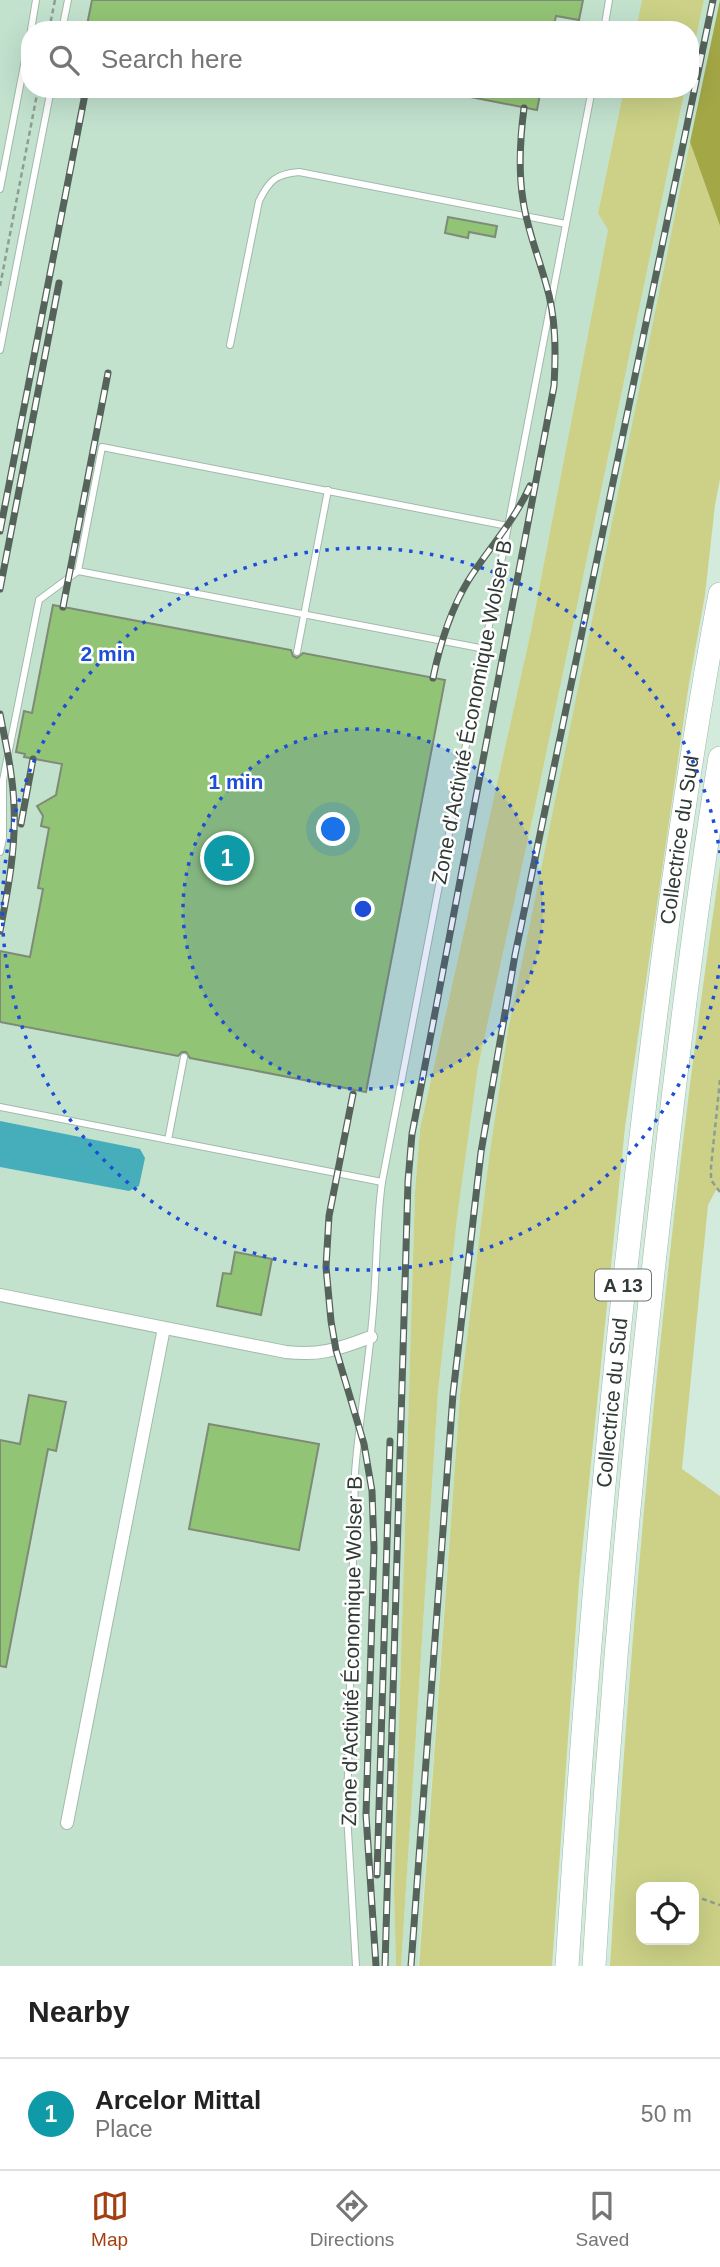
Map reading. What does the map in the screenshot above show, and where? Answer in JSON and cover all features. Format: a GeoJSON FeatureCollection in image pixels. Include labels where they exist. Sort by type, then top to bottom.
{"type":"FeatureCollection","features":[{"type":"Feature","properties":{"kind":"highway","name":"Collectrice du Sud"},"geometry":{"type":"LineString","coordinates":[[567,1966],[594,1590],[622,1295],[657,1002],[720,594]]}},
{"type":"Feature","properties":{"kind":"highway","name":"Collectrice du Sud"},"geometry":{"type":"LineString","coordinates":[[594,1966],[623,1570],[651,1286],[683,1009],[720,758]]}},
{"type":"Feature","properties":{"kind":"street"},"geometry":{"type":"LineString","coordinates":[[0,1295],[286,1352],[310,1354],[337,1350],[371,1337]]}},
{"type":"Feature","properties":{"kind":"street"},"geometry":{"type":"LineString","coordinates":[[67,1823],[164,1328]]}},
{"type":"Feature","properties":{"kind":"lane"},"geometry":{"type":"LineString","coordinates":[[32,21],[36,0]]}},
{"type":"Feature","properties":{"kind":"lane"},"geometry":{"type":"LineString","coordinates":[[64,21],[68,0]]}},
{"type":"Feature","properties":{"kind":"lane"},"geometry":{"type":"LineString","coordinates":[[606,21],[609,0]]}},
{"type":"Feature","properties":{"kind":"lane"},"geometry":{"type":"LineString","coordinates":[[0,187],[21,78]]}},
{"type":"Feature","properties":{"kind":"lane"},"geometry":{"type":"LineString","coordinates":[[0,350],[49,98]]}},
{"type":"Feature","properties":{"kind":"lane","name":"Zone d'Activité Économique Wolser B"},"geometry":{"type":"LineString","coordinates":[[356,1966],[347,1814],[353,1558],[359,1427],[371,1337],[382,1182],[590,98]]}},
{"type":"Feature","properties":{"kind":"lane"},"geometry":{"type":"LineString","coordinates":[[230,345],[259,201],[267,186],[286,173],[299,172],[566,224]]}},
{"type":"Feature","properties":{"kind":"lane"},"geometry":{"type":"LineString","coordinates":[[0,852],[3,838],[3,780],[39,600],[78,571],[102,447],[508,526]]}},
{"type":"Feature","properties":{"kind":"lane"},"geometry":{"type":"LineString","coordinates":[[298,652],[328,490]]}},
{"type":"Feature","properties":{"kind":"lane"},"geometry":{"type":"LineString","coordinates":[[78,571],[485,649]]}},
{"type":"Feature","properties":{"kind":"lane"},"geometry":{"type":"LineString","coordinates":[[168,1140],[184,1058]]}},
{"type":"Feature","properties":{"kind":"lane"},"geometry":{"type":"LineString","coordinates":[[0,1107],[382,1182]]}},
{"type":"Feature","properties":{"kind":"path"},"geometry":{"type":"LineString","coordinates":[[51,21],[55,0]]}},
{"type":"Feature","properties":{"kind":"path"},"geometry":{"type":"LineString","coordinates":[[0,286],[36,98]]}},
{"type":"Feature","properties":{"kind":"path"},"geometry":{"type":"LineString","coordinates":[[720,1080],[711,1180],[720,1192]]}},
{"type":"Feature","properties":{"kind":"path"},"geometry":{"type":"LineString","coordinates":[[699,1898],[720,1905]]}},
{"type":"Feature","properties":{"kind":"shaded area"},"geometry":{"type":"Polygon","coordinates":[[[0,0],[642,0],[638,21],[21,21],[21,98],[622,98],[598,212],[608,230],[531,631],[420,1129],[415,1192],[394,1891],[396,1966],[0,1966],[0,0]]]}},
{"type":"Feature","properties":{"kind":"shaded area"},"geometry":{"type":"Polygon","coordinates":[[[704,0],[720,0],[508,1030],[489,1158],[460,1395],[418,1966],[401,1966],[438,1392],[457,1218],[478,1067],[683,98],[699,98],[699,24],[704,0]]]}},
{"type":"Feature","properties":{"kind":"shaded area"},"geometry":{"type":"Polygon","coordinates":[[[720,0],[720,226],[690,142],[720,0]]]}},
{"type":"Feature","properties":{"kind":"green space"},"geometry":{"type":"Polygon","coordinates":[[[642,0],[704,0],[699,24],[699,21],[638,21],[642,0]]]}},
{"type":"Feature","properties":{"kind":"green space"},"geometry":{"type":"Polygon","coordinates":[[[622,98],[683,98],[478,1067],[457,1218],[438,1392],[401,1966],[396,1966],[394,1891],[415,1192],[420,1129],[531,631],[608,230],[598,213],[622,98]]]}},
{"type":"Feature","properties":{"kind":"green space"},"geometry":{"type":"Polygon","coordinates":[[[690,142],[720,226],[720,479],[625,1127],[579,1582],[552,1966],[419,1966],[460,1395],[489,1158],[508,1030],[690,142]]]}},
{"type":"Feature","properties":{"kind":"green space"},"geometry":{"type":"Polygon","coordinates":[[[720,866],[720,1192],[716,1190],[708,1205],[682,1469],[720,1496],[720,1966],[610,1966],[640,1552],[683,1140],[720,866]]]}},
{"type":"Feature","properties":{"kind":"water"},"geometry":{"type":"Polygon","coordinates":[[[0,1121],[140,1149],[145,1158],[139,1186],[129,1191],[0,1167],[0,1121]]]}},
{"type":"Feature","properties":{"kind":"building"},"geometry":{"type":"Polygon","coordinates":[[[92,0],[583,0],[579,20],[556,16],[555,21],[88,21],[92,0]]]}},
{"type":"Feature","properties":{"kind":"building"},"geometry":{"type":"Polygon","coordinates":[[[475,98],[539,98],[537,110],[475,98]]]}},
{"type":"Feature","properties":{"kind":"building"},"geometry":{"type":"Polygon","coordinates":[[[448,217],[497,226],[495,237],[469,232],[468,238],[445,233],[448,217]]]}},
{"type":"Feature","properties":{"kind":"building"},"geometry":{"type":"Polygon","coordinates":[[[53,605],[291,650],[297,658],[303,653],[445,680],[366,1092],[190,1058],[186,1052],[178,1056],[0,1022],[0,951],[30,957],[43,889],[38,888],[49,828],[41,826],[43,816],[37,806],[56,795],[62,764],[24,757],[25,754],[16,752],[24,711],[32,713],[53,605]]]}},
{"type":"Feature","properties":{"kind":"building"},"geometry":{"type":"Polygon","coordinates":[[[235,1252],[272,1259],[261,1315],[217,1306],[223,1273],[231,1274],[235,1252]]]}},
{"type":"Feature","properties":{"kind":"building"},"geometry":{"type":"Polygon","coordinates":[[[29,1395],[66,1402],[56,1451],[48,1449],[6,1667],[0,1666],[0,1440],[20,1444],[29,1395]]]}},
{"type":"Feature","properties":{"kind":"building"},"geometry":{"type":"Polygon","coordinates":[[[209,1424],[319,1444],[299,1550],[189,1529],[209,1424]]]}},
{"type":"Feature","properties":{"kind":"railway"},"geometry":{"type":"LineString","coordinates":[[699,68],[713,0]]}},
{"type":"Feature","properties":{"kind":"railway"},"geometry":{"type":"LineString","coordinates":[[0,531],[84,98]]}},
{"type":"Feature","properties":{"kind":"railway"},"geometry":{"type":"LineString","coordinates":[[411,1966],[453,1394],[481,1152],[515,955],[693,98]]}},
{"type":"Feature","properties":{"kind":"railway"},"geometry":{"type":"LineString","coordinates":[[385,1966],[408,1181],[412,1134],[554,386],[552,309],[527,221],[521,188],[520,154],[524,108]]}},
{"type":"Feature","properties":{"kind":"railway"},"geometry":{"type":"LineString","coordinates":[[0,589],[59,283]]}},
{"type":"Feature","properties":{"kind":"railway"},"geometry":{"type":"LineString","coordinates":[[63,607],[108,373]]}},
{"type":"Feature","properties":{"kind":"railway"},"geometry":{"type":"LineString","coordinates":[[433,678],[446,628],[462,592],[516,512],[530,486]]}},
{"type":"Feature","properties":{"kind":"railway"},"geometry":{"type":"LineString","coordinates":[[0,714],[11,771],[14,822],[11,869],[0,931]]}},
{"type":"Feature","properties":{"kind":"railway"},"geometry":{"type":"LineString","coordinates":[[21,824],[33,759]]}},
{"type":"Feature","properties":{"kind":"railway"},"geometry":{"type":"LineString","coordinates":[[353,1094],[329,1216],[326,1267],[336,1350],[364,1444],[372,1491],[374,1548],[366,1815],[376,1966]]}},
{"type":"Feature","properties":{"kind":"railway"},"geometry":{"type":"LineString","coordinates":[[377,1875],[390,1441]]}},
{"type":"Feature","properties":{"kind":"place","name":"Arcelor Mittal"},"geometry":{"type":"Point","coordinates":[227,858]}}]}
